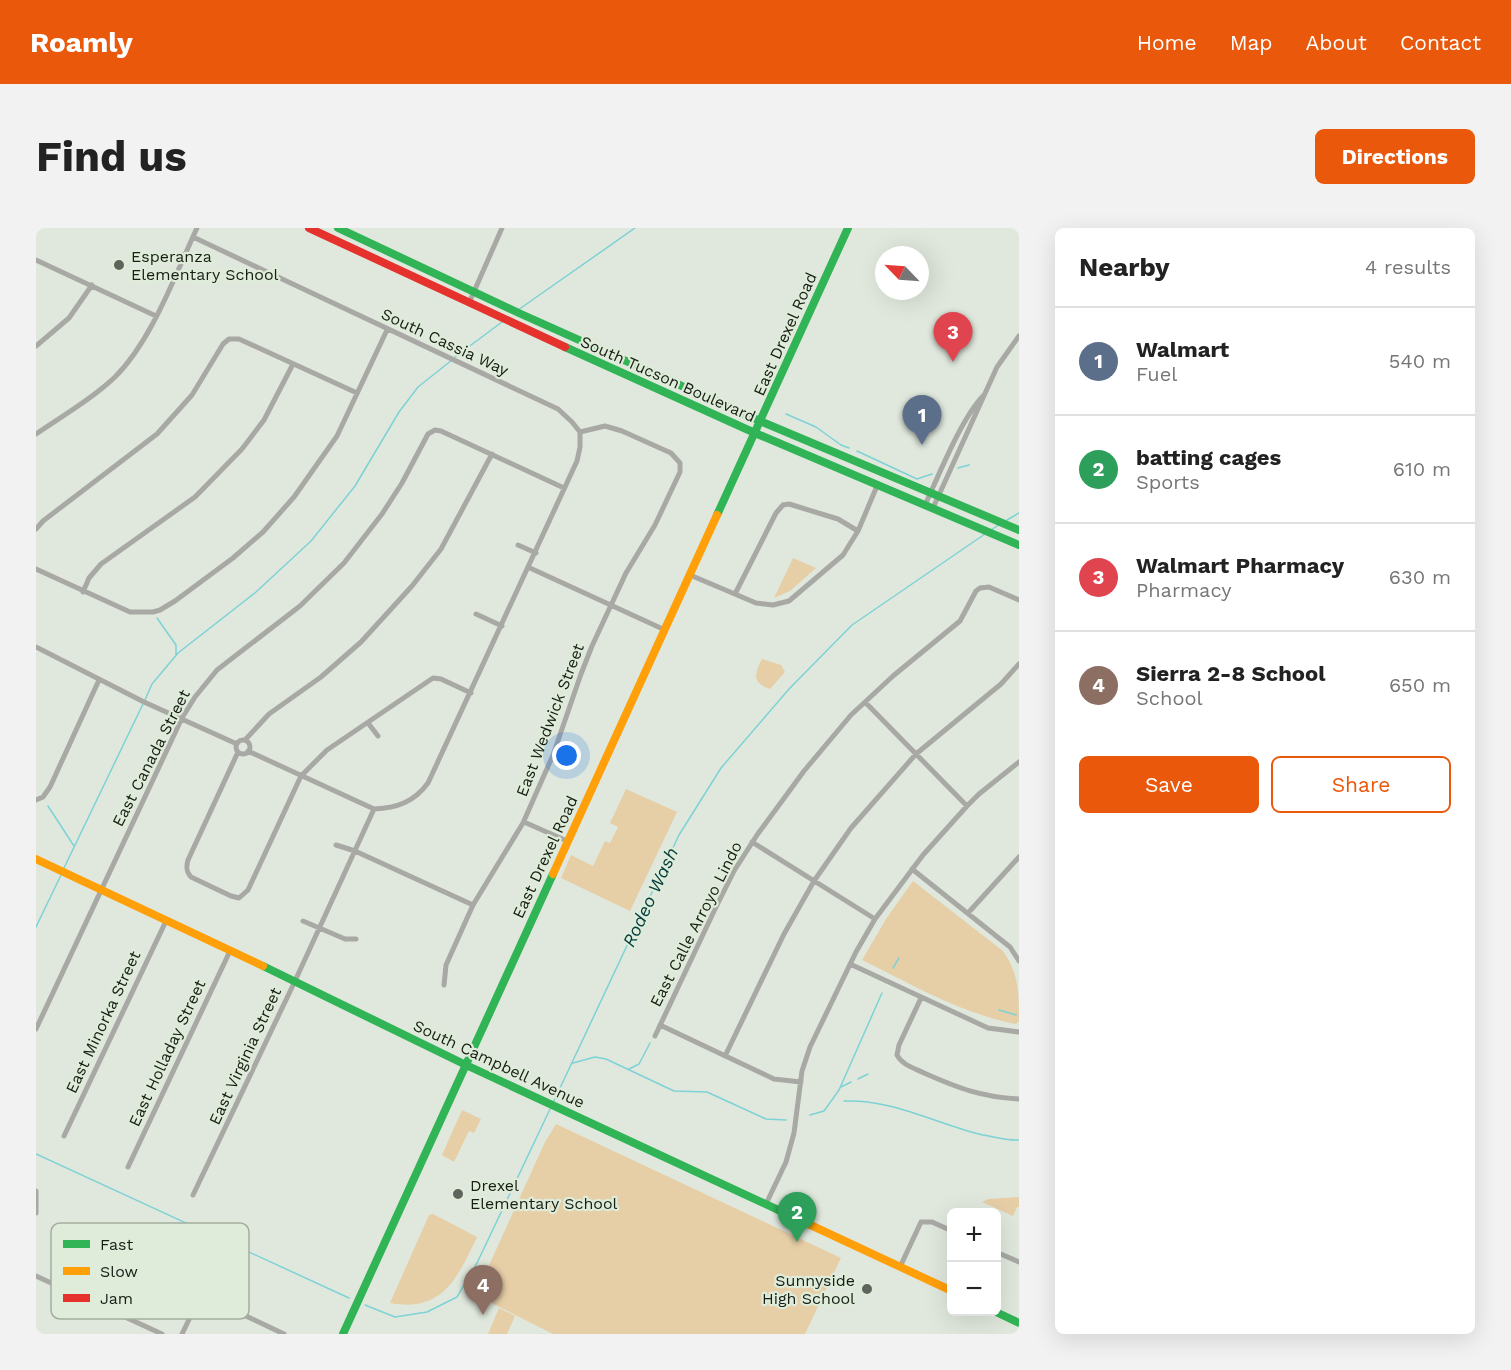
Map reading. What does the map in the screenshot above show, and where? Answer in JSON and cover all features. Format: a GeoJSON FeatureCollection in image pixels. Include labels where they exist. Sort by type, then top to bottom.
{"type":"FeatureCollection","features":[{"type":"Feature","properties":{"kind":"main road","name":"South Tucson Boulevard"},"geometry":{"type":"LineString","coordinates":[[309,228],[498,317],[755,433],[1019,545]]}},
{"type":"Feature","properties":{"kind":"main road","name":"South Tucson Boulevard"},"geometry":{"type":"LineString","coordinates":[[338,228],[521,314],[760,421],[1019,530]]}},
{"type":"Feature","properties":{"kind":"main road","name":"East Drexel Road"},"geometry":{"type":"LineString","coordinates":[[343,1334],[848,228]]}},
{"type":"Feature","properties":{"kind":"main road","name":"South Campbell Avenue"},"geometry":{"type":"LineString","coordinates":[[36,859],[295,981],[466,1065],[947,1289]]}},
{"type":"Feature","properties":{"kind":"main road"},"geometry":{"type":"LineString","coordinates":[[1001,1314],[1019,1323]]}},
{"type":"Feature","properties":{"kind":"street"},"geometry":{"type":"LineString","coordinates":[[36,434],[114,378],[143,341],[197,228]]}},
{"type":"Feature","properties":{"kind":"street"},"geometry":{"type":"LineString","coordinates":[[469,303],[502,228]]}},
{"type":"Feature","properties":{"kind":"street","name":"South Cassia Way"},"geometry":{"type":"LineString","coordinates":[[193,237],[558,409],[580,432]]}},
{"type":"Feature","properties":{"kind":"street"},"geometry":{"type":"LineString","coordinates":[[36,260],[156,316]]}},
{"type":"Feature","properties":{"kind":"street"},"geometry":{"type":"LineString","coordinates":[[36,345],[69,318],[92,285]]}},
{"type":"Feature","properties":{"kind":"street"},"geometry":{"type":"LineString","coordinates":[[36,569],[130,612],[147,614],[160,610],[175,601],[233,558],[263,532],[294,497],[337,436],[387,330]]}},
{"type":"Feature","properties":{"kind":"street"},"geometry":{"type":"LineString","coordinates":[[929,507],[983,396],[1007,351],[1019,336]]}},
{"type":"Feature","properties":{"kind":"street"},"geometry":{"type":"LineString","coordinates":[[36,529],[43,521],[157,434],[192,395],[228,338],[239,339],[357,393]]}},
{"type":"Feature","properties":{"kind":"street"},"geometry":{"type":"LineString","coordinates":[[83,592],[94,571],[195,497],[242,449],[264,420],[293,364]]}},
{"type":"Feature","properties":{"kind":"street","name":"East Wedwick Street"},"geometry":{"type":"LineString","coordinates":[[444,986],[446,965],[473,905],[524,822],[559,739],[581,674],[626,573],[654,525],[680,472],[681,461],[671,453],[622,430],[605,426],[580,432]]}},
{"type":"Feature","properties":{"kind":"street","name":"East Canada Street"},"geometry":{"type":"LineString","coordinates":[[36,1029],[182,718],[195,697],[217,670],[274,628],[344,563],[382,514],[402,483],[425,437],[434,429],[492,454]]}},
{"type":"Feature","properties":{"kind":"street"},"geometry":{"type":"LineString","coordinates":[[248,751],[374,810],[395,807],[411,801],[421,792],[429,783],[530,568],[577,461],[580,432]]}},
{"type":"Feature","properties":{"kind":"street"},"geometry":{"type":"LineString","coordinates":[[471,693],[432,677],[327,750],[301,776],[248,890],[239,898],[191,878],[188,874],[186,868],[188,860],[238,752],[237,744],[240,740],[245,740],[268,714],[321,677],[361,642],[412,586],[441,549],[492,454],[564,488]]}},
{"type":"Feature","properties":{"kind":"street"},"geometry":{"type":"LineString","coordinates":[[690,575],[756,603],[773,605],[789,601],[843,555],[858,531],[877,486]]}},
{"type":"Feature","properties":{"kind":"street"},"geometry":{"type":"LineString","coordinates":[[735,594],[783,503],[838,519],[858,531]]}},
{"type":"Feature","properties":{"kind":"street"},"geometry":{"type":"LineString","coordinates":[[518,545],[536,553]]}},
{"type":"Feature","properties":{"kind":"street"},"geometry":{"type":"LineString","coordinates":[[530,568],[665,630]]}},
{"type":"Feature","properties":{"kind":"street"},"geometry":{"type":"LineString","coordinates":[[979,581],[980,588],[994,589],[1019,600]]}},
{"type":"Feature","properties":{"kind":"street","name":"East Calle Arroyo Lindo"},"geometry":{"type":"LineString","coordinates":[[655,1036],[721,898],[752,842],[804,771],[851,715],[893,676],[960,621],[976,591],[980,588]]}},
{"type":"Feature","properties":{"kind":"street"},"geometry":{"type":"LineString","coordinates":[[476,614],[502,626]]}},
{"type":"Feature","properties":{"kind":"street"},"geometry":{"type":"LineString","coordinates":[[36,656],[38,648],[99,680],[237,744]]}},
{"type":"Feature","properties":{"kind":"street"},"geometry":{"type":"LineString","coordinates":[[725,1056],[784,934],[814,881],[851,828],[916,754],[1001,684],[1019,663]]}},
{"type":"Feature","properties":{"kind":"street"},"geometry":{"type":"LineString","coordinates":[[40,801],[50,787],[99,680]]}},
{"type":"Feature","properties":{"kind":"street"},"geometry":{"type":"LineString","coordinates":[[866,702],[967,806]]}},
{"type":"Feature","properties":{"kind":"street"},"geometry":{"type":"LineString","coordinates":[[368,723],[378,735]]}},
{"type":"Feature","properties":{"kind":"street"},"geometry":{"type":"LineString","coordinates":[[245,740],[249,745],[248,751]]}},
{"type":"Feature","properties":{"kind":"street"},"geometry":{"type":"LineString","coordinates":[[238,752],[243,754],[248,751]]}},
{"type":"Feature","properties":{"kind":"street"},"geometry":{"type":"LineString","coordinates":[[766,1204],[788,1155],[794,1133],[802,1071],[810,1047],[874,919],[912,869],[967,806],[1019,762]]}},
{"type":"Feature","properties":{"kind":"street","name":"East Virginia Street"},"geometry":{"type":"LineString","coordinates":[[193,1195],[374,810]]}},
{"type":"Feature","properties":{"kind":"street"},"geometry":{"type":"LineString","coordinates":[[524,822],[567,842]]}},
{"type":"Feature","properties":{"kind":"street"},"geometry":{"type":"LineString","coordinates":[[752,842],[874,919]]}},
{"type":"Feature","properties":{"kind":"street"},"geometry":{"type":"LineString","coordinates":[[336,845],[355,851],[473,905]]}},
{"type":"Feature","properties":{"kind":"street"},"geometry":{"type":"LineString","coordinates":[[968,913],[1019,857]]}},
{"type":"Feature","properties":{"kind":"street"},"geometry":{"type":"LineString","coordinates":[[912,869],[1010,947],[1019,961]]}},
{"type":"Feature","properties":{"kind":"street","name":"East Minorka Street"},"geometry":{"type":"LineString","coordinates":[[64,1136],[166,921]]}},
{"type":"Feature","properties":{"kind":"street"},"geometry":{"type":"LineString","coordinates":[[303,921],[345,939],[356,939]]}},
{"type":"Feature","properties":{"kind":"street","name":"East Holladay Street"},"geometry":{"type":"LineString","coordinates":[[128,1167],[230,951]]}},
{"type":"Feature","properties":{"kind":"street"},"geometry":{"type":"LineString","coordinates":[[850,964],[987,1028],[1019,1032]]}},
{"type":"Feature","properties":{"kind":"street"},"geometry":{"type":"LineString","coordinates":[[921,998],[895,1056],[905,1064],[962,1090],[998,1098],[1019,1099]]}},
{"type":"Feature","properties":{"kind":"street"},"geometry":{"type":"LineString","coordinates":[[660,1025],[774,1079],[801,1082]]}},
{"type":"Feature","properties":{"kind":"street"},"geometry":{"type":"LineString","coordinates":[[36,1191],[36,1213]]}},
{"type":"Feature","properties":{"kind":"street"},"geometry":{"type":"LineString","coordinates":[[900,1267],[921,1222],[932,1222],[947,1229]]}},
{"type":"Feature","properties":{"kind":"street"},"geometry":{"type":"LineString","coordinates":[[1001,1254],[1019,1262]]}},
{"type":"Feature","properties":{"kind":"street"},"geometry":{"type":"LineString","coordinates":[[36,1276],[51,1283]]}},
{"type":"Feature","properties":{"kind":"street"},"geometry":{"type":"LineString","coordinates":[[249,1317],[284,1334]]}},
{"type":"Feature","properties":{"kind":"street"},"geometry":{"type":"LineString","coordinates":[[130,1319],[162,1334]]}},
{"type":"Feature","properties":{"kind":"street"},"geometry":{"type":"LineString","coordinates":[[182,1334],[189,1319]]}},
{"type":"Feature","properties":{"kind":"shaded area"},"geometry":{"type":"Polygon","coordinates":[[[793,558],[816,568],[790,591],[774,598],[793,558]]]}},
{"type":"Feature","properties":{"kind":"shaded area"},"geometry":{"type":"Polygon","coordinates":[[[762,659],[781,665],[785,672],[770,689],[757,681],[757,669],[762,659]]]}},
{"type":"Feature","properties":{"kind":"shaded area"},"geometry":{"type":"Polygon","coordinates":[[[626,789],[677,812],[630,911],[561,878],[571,855],[593,866],[605,841],[610,843],[618,827],[610,823],[626,789]]]}},
{"type":"Feature","properties":{"kind":"shaded area"},"geometry":{"type":"Polygon","coordinates":[[[913,881],[1003,951],[1017,984],[1019,1021],[1016,1024],[956,1006],[862,960],[886,919],[913,881]]]}},
{"type":"Feature","properties":{"kind":"shaded area"},"geometry":{"type":"Polygon","coordinates":[[[462,1110],[481,1119],[474,1133],[469,1131],[454,1162],[442,1155],[462,1110]]]}},
{"type":"Feature","properties":{"kind":"shaded area"},"geometry":{"type":"Polygon","coordinates":[[[556,1124],[841,1258],[805,1334],[553,1334],[474,1294],[545,1142],[556,1124]]]}},
{"type":"Feature","properties":{"kind":"shaded area"},"geometry":{"type":"Polygon","coordinates":[[[1019,1197],[1019,1207],[1013,1216],[1001,1211],[1001,1208],[982,1202],[988,1199],[1019,1197]]]}},
{"type":"Feature","properties":{"kind":"shaded area"},"geometry":{"type":"Polygon","coordinates":[[[433,1214],[477,1237],[470,1252],[455,1278],[436,1297],[423,1303],[408,1305],[390,1303],[429,1215],[433,1214]]]}},
{"type":"Feature","properties":{"kind":"shaded area"},"geometry":{"type":"Polygon","coordinates":[[[499,1308],[515,1316],[507,1334],[488,1334],[499,1308]]]}},
{"type":"Feature","properties":{"kind":"waterway"},"geometry":{"type":"LineString","coordinates":[[518,310],[635,228]]}},
{"type":"Feature","properties":{"kind":"waterway"},"geometry":{"type":"LineString","coordinates":[[455,357],[502,322]]}},
{"type":"Feature","properties":{"kind":"waterway"},"geometry":{"type":"LineString","coordinates":[[145,700],[152,684],[178,653],[256,592],[311,541],[355,486],[399,412],[418,387],[452,360]]}},
{"type":"Feature","properties":{"kind":"waterway"},"geometry":{"type":"LineString","coordinates":[[786,414],[816,427],[849,448]]}},
{"type":"Feature","properties":{"kind":"waterway"},"geometry":{"type":"LineString","coordinates":[[857,451],[917,479],[932,474]]}},
{"type":"Feature","properties":{"kind":"waterway"},"geometry":{"type":"LineString","coordinates":[[958,468],[969,465]]}},
{"type":"Feature","properties":{"kind":"waterway","name":"Rodeo Wash"},"geometry":{"type":"LineString","coordinates":[[1007,520],[1019,513]]}},
{"type":"Feature","properties":{"kind":"waterway","name":"Rodeo Wash"},"geometry":{"type":"LineString","coordinates":[[991,530],[1000,524]]}},
{"type":"Feature","properties":{"kind":"waterway","name":"Rodeo Wash"},"geometry":{"type":"LineString","coordinates":[[553,1103],[679,835],[721,768],[789,689],[852,625],[985,534]]}},
{"type":"Feature","properties":{"kind":"waterway"},"geometry":{"type":"LineString","coordinates":[[157,618],[176,645],[176,655]]}},
{"type":"Feature","properties":{"kind":"waterway"},"geometry":{"type":"LineString","coordinates":[[64,868],[143,704]]}},
{"type":"Feature","properties":{"kind":"waterway"},"geometry":{"type":"LineString","coordinates":[[48,806],[74,846]]}},
{"type":"Feature","properties":{"kind":"waterway"},"geometry":{"type":"LineString","coordinates":[[36,927],[61,875]]}},
{"type":"Feature","properties":{"kind":"waterway"},"geometry":{"type":"LineString","coordinates":[[893,968],[899,958]]}},
{"type":"Feature","properties":{"kind":"waterway"},"geometry":{"type":"LineString","coordinates":[[810,1115],[824,1111],[839,1090],[882,993]]}},
{"type":"Feature","properties":{"kind":"waterway"},"geometry":{"type":"LineString","coordinates":[[999,1010],[1016,1015]]}},
{"type":"Feature","properties":{"kind":"waterway"},"geometry":{"type":"LineString","coordinates":[[629,1069],[639,1064],[650,1043]]}},
{"type":"Feature","properties":{"kind":"waterway"},"geometry":{"type":"LineString","coordinates":[[573,1063],[595,1057],[606,1059],[674,1091],[707,1092],[766,1119],[786,1120]]}},
{"type":"Feature","properties":{"kind":"waterway"},"geometry":{"type":"LineString","coordinates":[[858,1079],[868,1074]]}},
{"type":"Feature","properties":{"kind":"waterway"},"geometry":{"type":"LineString","coordinates":[[841,1087],[851,1082]]}},
{"type":"Feature","properties":{"kind":"waterway"},"geometry":{"type":"LineString","coordinates":[[844,1101],[880,1104],[983,1135],[1019,1140]]}},
{"type":"Feature","properties":{"kind":"waterway","name":"Rodeo Wash"},"geometry":{"type":"LineString","coordinates":[[365,1305],[395,1317],[427,1312],[457,1297],[477,1263],[551,1107]]}},
{"type":"Feature","properties":{"kind":"waterway"},"geometry":{"type":"LineString","coordinates":[[36,1154],[186,1223]]}},
{"type":"Feature","properties":{"kind":"waterway"},"geometry":{"type":"LineString","coordinates":[[249,1252],[349,1298]]}},
{"type":"Feature","properties":{"kind":"traffic: fast"},"geometry":{"type":"LineString","coordinates":[[338,228],[521,314],[760,421],[1019,530]]}},
{"type":"Feature","properties":{"kind":"traffic: fast"},"geometry":{"type":"LineString","coordinates":[[717,515],[848,228]]}},
{"type":"Feature","properties":{"kind":"traffic: fast"},"geometry":{"type":"LineString","coordinates":[[565,347],[755,433],[1019,545]]}},
{"type":"Feature","properties":{"kind":"traffic: fast"},"geometry":{"type":"LineString","coordinates":[[343,1334],[553,874]]}},
{"type":"Feature","properties":{"kind":"traffic: fast"},"geometry":{"type":"LineString","coordinates":[[263,966],[466,1065],[789,1215]]}},
{"type":"Feature","properties":{"kind":"traffic: fast"},"geometry":{"type":"LineString","coordinates":[[1001,1314],[1019,1323]]}},
{"type":"Feature","properties":{"kind":"traffic: slow"},"geometry":{"type":"LineString","coordinates":[[553,874],[717,515]]}},
{"type":"Feature","properties":{"kind":"traffic: slow"},"geometry":{"type":"LineString","coordinates":[[36,859],[263,966]]}},
{"type":"Feature","properties":{"kind":"traffic: slow"},"geometry":{"type":"LineString","coordinates":[[789,1215],[947,1289]]}},
{"type":"Feature","properties":{"kind":"traffic: jam"},"geometry":{"type":"LineString","coordinates":[[309,228],[565,347]]}},
{"type":"Feature","properties":{"kind":"place","name":"Esperanza Elementary School"},"geometry":{"type":"Point","coordinates":[119,265]}},
{"type":"Feature","properties":{"kind":"place","name":"Walmart Pharmacy"},"geometry":{"type":"Point","coordinates":[953,362]}},
{"type":"Feature","properties":{"kind":"place","name":"Walmart"},"geometry":{"type":"Point","coordinates":[922,445]}},
{"type":"Feature","properties":{"kind":"place","name":"Drexel Elementary School"},"geometry":{"type":"Point","coordinates":[458,1194]}},
{"type":"Feature","properties":{"kind":"place","name":"batting cages"},"geometry":{"type":"Point","coordinates":[797,1242]}},
{"type":"Feature","properties":{"kind":"place","name":"Sunnyside High School"},"geometry":{"type":"Point","coordinates":[867,1289]}},
{"type":"Feature","properties":{"kind":"place","name":"Sierra 2-8 School"},"geometry":{"type":"Point","coordinates":[483,1315]}}]}
